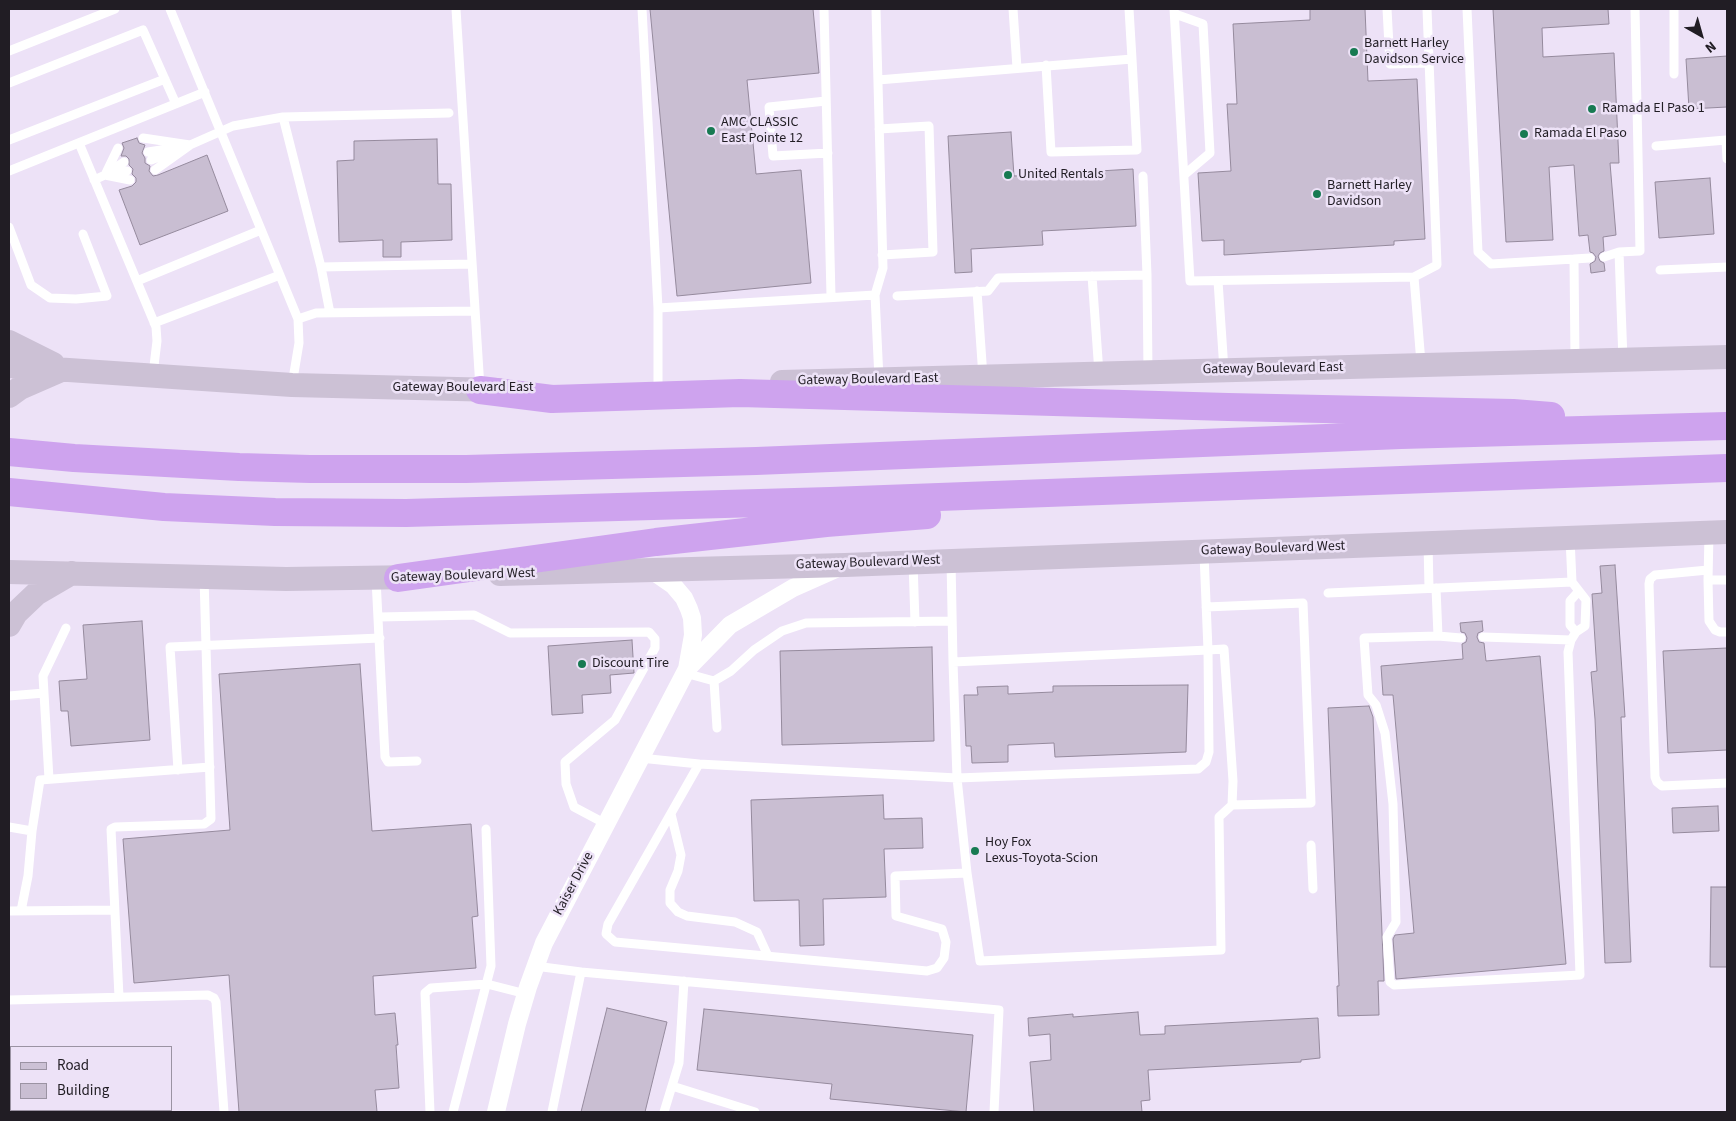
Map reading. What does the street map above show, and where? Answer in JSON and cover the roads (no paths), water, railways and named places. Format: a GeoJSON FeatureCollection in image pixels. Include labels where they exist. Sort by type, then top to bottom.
{"type":"FeatureCollection","features":[{"type":"Feature","properties":{"kind":"highway"},"geometry":{"type":"LineString","coordinates":[[480,390],[552,399],[758,393],[1228,407],[1513,413],[1674,428]]}},
{"type":"Feature","properties":{"kind":"highway"},"geometry":{"type":"LineString","coordinates":[[9,452],[83,459],[239,467],[310,469],[466,468],[775,460],[1401,435],[1727,426]]}},
{"type":"Feature","properties":{"kind":"highway"},"geometry":{"type":"LineString","coordinates":[[9,492],[164,507],[275,512],[406,513],[655,507],[1727,468]]}},
{"type":"Feature","properties":{"kind":"highway"},"geometry":{"type":"LineString","coordinates":[[387,578],[724,534],[952,512],[1187,504],[1270,486]]}},
{"type":"Feature","properties":{"kind":"main road"},"geometry":{"type":"LineString","coordinates":[[9,342],[63,370]]}},
{"type":"Feature","properties":{"kind":"main road","name":"Gateway Boulevard East"},"geometry":{"type":"LineString","coordinates":[[9,366],[292,385],[480,390],[1727,357]]}},
{"type":"Feature","properties":{"kind":"main road"},"geometry":{"type":"LineString","coordinates":[[9,396],[20,388],[63,370]]}},
{"type":"Feature","properties":{"kind":"main road","name":"Gateway Boulevard West"},"geometry":{"type":"LineString","coordinates":[[9,572],[286,579],[387,578],[650,569],[845,565],[1718,532]]}},
{"type":"Feature","properties":{"kind":"main road"},"geometry":{"type":"LineString","coordinates":[[9,556],[11,560],[35,573]]}},
{"type":"Feature","properties":{"kind":"main road"},"geometry":{"type":"LineString","coordinates":[[9,625],[16,613],[36,594],[72,574]]}},
{"type":"Feature","properties":{"kind":"street","name":"Kaiser Drive"},"geometry":{"type":"LineString","coordinates":[[496,1112],[526,994],[544,942],[686,671],[730,625],[792,588],[845,565]]}},
{"type":"Feature","properties":{"kind":"street","name":"Kaiser Drive"},"geometry":{"type":"LineString","coordinates":[[650,569],[673,585],[689,609],[692,618],[693,635],[686,671]]}},
{"type":"Feature","properties":{"kind":"lane"},"geometry":{"type":"LineString","coordinates":[[9,50],[115,9]]}},
{"type":"Feature","properties":{"kind":"lane"},"geometry":{"type":"LineString","coordinates":[[170,9],[298,319],[299,343],[292,385]]}},
{"type":"Feature","properties":{"kind":"lane"},"geometry":{"type":"LineString","coordinates":[[456,9],[480,390]]}},
{"type":"Feature","properties":{"kind":"lane"},"geometry":{"type":"LineString","coordinates":[[642,9],[658,308],[658,385]]}},
{"type":"Feature","properties":{"kind":"lane"},"geometry":{"type":"LineString","coordinates":[[824,9],[831,296]]}},
{"type":"Feature","properties":{"kind":"lane"},"geometry":{"type":"LineString","coordinates":[[876,9],[883,268],[875,295],[879,380]]}},
{"type":"Feature","properties":{"kind":"lane"},"geometry":{"type":"LineString","coordinates":[[1013,9],[1017,68]]}},
{"type":"Feature","properties":{"kind":"lane"},"geometry":{"type":"LineString","coordinates":[[1046,65],[1051,152],[1137,150],[1129,9]]}},
{"type":"Feature","properties":{"kind":"lane"},"geometry":{"type":"LineString","coordinates":[[1387,9],[1390,64],[1429,63]]}},
{"type":"Feature","properties":{"kind":"lane"},"geometry":{"type":"LineString","coordinates":[[1184,175],[1210,153],[1203,24],[1174,11],[1190,281],[1414,277],[1437,265],[1426,9]]}},
{"type":"Feature","properties":{"kind":"lane"},"geometry":{"type":"LineString","coordinates":[[1467,9],[1478,252],[1491,264],[1590,258]]}},
{"type":"Feature","properties":{"kind":"lane"},"geometry":{"type":"LineString","coordinates":[[1604,257],[1620,252],[1640,251],[1635,9]]}},
{"type":"Feature","properties":{"kind":"lane"},"geometry":{"type":"LineString","coordinates":[[1674,9],[1674,74]]}},
{"type":"Feature","properties":{"kind":"lane"},"geometry":{"type":"LineString","coordinates":[[9,83],[143,30],[176,104]]}},
{"type":"Feature","properties":{"kind":"lane"},"geometry":{"type":"LineString","coordinates":[[878,80],[1132,59]]}},
{"type":"Feature","properties":{"kind":"lane"},"geometry":{"type":"LineString","coordinates":[[9,140],[165,79]]}},
{"type":"Feature","properties":{"kind":"lane"},"geometry":{"type":"LineString","coordinates":[[9,171],[205,92]]}},
{"type":"Feature","properties":{"kind":"lane"},"geometry":{"type":"LineString","coordinates":[[826,101],[769,107],[773,156],[828,152]]}},
{"type":"Feature","properties":{"kind":"lane"},"geometry":{"type":"LineString","coordinates":[[155,170],[190,145],[233,126],[283,117],[449,113]]}},
{"type":"Feature","properties":{"kind":"lane"},"geometry":{"type":"LineString","coordinates":[[283,117],[321,267],[330,313]]}},
{"type":"Feature","properties":{"kind":"lane"},"geometry":{"type":"LineString","coordinates":[[879,129],[929,126],[933,252],[882,255]]}},
{"type":"Feature","properties":{"kind":"lane"},"geometry":{"type":"LineString","coordinates":[[1656,146],[1727,140],[1727,159]]}},
{"type":"Feature","properties":{"kind":"lane"},"geometry":{"type":"LineString","coordinates":[[79,143],[154,323],[157,340],[152,376]]}},
{"type":"Feature","properties":{"kind":"lane"},"geometry":{"type":"LineString","coordinates":[[190,145],[147,149],[190,145]]}},
{"type":"Feature","properties":{"kind":"lane"},"geometry":{"type":"LineString","coordinates":[[94,180],[124,163],[105,175]]}},
{"type":"Feature","properties":{"kind":"lane"},"geometry":{"type":"LineString","coordinates":[[1143,176],[1148,373]]}},
{"type":"Feature","properties":{"kind":"lane"},"geometry":{"type":"LineString","coordinates":[[9,228],[31,285],[50,298],[76,299],[107,296],[83,234]]}},
{"type":"Feature","properties":{"kind":"lane"},"geometry":{"type":"LineString","coordinates":[[137,281],[261,230]]}},
{"type":"Feature","properties":{"kind":"lane"},"geometry":{"type":"LineString","coordinates":[[1620,252],[1623,360]]}},
{"type":"Feature","properties":{"kind":"lane"},"geometry":{"type":"LineString","coordinates":[[1574,259],[1576,361]]}},
{"type":"Feature","properties":{"kind":"lane"},"geometry":{"type":"LineString","coordinates":[[321,267],[472,264]]}},
{"type":"Feature","properties":{"kind":"lane"},"geometry":{"type":"LineString","coordinates":[[1660,270],[1727,266]]}},
{"type":"Feature","properties":{"kind":"lane"},"geometry":{"type":"LineString","coordinates":[[154,323],[280,275]]}},
{"type":"Feature","properties":{"kind":"lane"},"geometry":{"type":"LineString","coordinates":[[897,296],[988,290],[998,278],[1147,275]]}},
{"type":"Feature","properties":{"kind":"lane"},"geometry":{"type":"LineString","coordinates":[[1092,276],[1099,374]]}},
{"type":"Feature","properties":{"kind":"lane"},"geometry":{"type":"LineString","coordinates":[[1414,277],[1421,366]]}},
{"type":"Feature","properties":{"kind":"lane"},"geometry":{"type":"LineString","coordinates":[[1218,280],[1224,371]]}},
{"type":"Feature","properties":{"kind":"lane"},"geometry":{"type":"LineString","coordinates":[[977,291],[983,377]]}},
{"type":"Feature","properties":{"kind":"lane"},"geometry":{"type":"LineString","coordinates":[[658,308],[831,296],[875,295]]}},
{"type":"Feature","properties":{"kind":"lane"},"geometry":{"type":"LineString","coordinates":[[298,319],[316,313],[475,311]]}},
{"type":"Feature","properties":{"kind":"lane"},"geometry":{"type":"LineString","coordinates":[[1718,532],[1708,570],[1709,621],[1715,630],[1727,632]]}},
{"type":"Feature","properties":{"kind":"lane"},"geometry":{"type":"LineString","coordinates":[[1462,638],[1438,636],[1364,638],[1368,695],[1376,705],[1385,733],[1393,804],[1396,922],[1387,937],[1390,982],[1394,984],[1580,975],[1568,652],[1574,636],[1585,626],[1586,600],[1572,582],[1570,538]]}},
{"type":"Feature","properties":{"kind":"lane"},"geometry":{"type":"LineString","coordinates":[[1428,543],[1438,636]]}},
{"type":"Feature","properties":{"kind":"lane"},"geometry":{"type":"LineString","coordinates":[[640,758],[699,764],[957,778],[1198,769],[1206,762],[1209,752],[1208,650],[1204,552]]}},
{"type":"Feature","properties":{"kind":"lane"},"geometry":{"type":"LineString","coordinates":[[951,561],[957,778],[967,873],[980,961],[1221,950],[1219,817],[1232,805],[1311,803],[1303,603],[1206,607]]}},
{"type":"Feature","properties":{"kind":"lane"},"geometry":{"type":"LineString","coordinates":[[913,562],[915,622]]}},
{"type":"Feature","properties":{"kind":"lane"},"geometry":{"type":"LineString","coordinates":[[1708,570],[1654,575],[1650,579],[1655,777],[1662,786],[1727,783]]}},
{"type":"Feature","properties":{"kind":"lane"},"geometry":{"type":"LineString","coordinates":[[119,997],[111,829],[115,827],[204,824],[208,822],[211,816],[204,577]]}},
{"type":"Feature","properties":{"kind":"lane"},"geometry":{"type":"LineString","coordinates":[[387,578],[379,617],[385,757],[388,762],[417,761]]}},
{"type":"Feature","properties":{"kind":"lane"},"geometry":{"type":"LineString","coordinates":[[1708,580],[1727,580]]}},
{"type":"Feature","properties":{"kind":"lane"},"geometry":{"type":"LineString","coordinates":[[1328,593],[1572,582]]}},
{"type":"Feature","properties":{"kind":"lane"},"geometry":{"type":"LineString","coordinates":[[1574,636],[1570,624],[1570,601],[1578,592]]}},
{"type":"Feature","properties":{"kind":"lane"},"geometry":{"type":"LineString","coordinates":[[379,617],[474,615],[510,633],[649,632],[656,639],[655,648],[615,720],[565,762],[566,784],[574,807],[606,824]]}},
{"type":"Feature","properties":{"kind":"lane"},"geometry":{"type":"LineString","coordinates":[[686,671],[714,681],[731,672],[754,650],[782,631],[806,623],[952,621]]}},
{"type":"Feature","properties":{"kind":"lane"},"geometry":{"type":"LineString","coordinates":[[49,779],[43,676],[66,628]]}},
{"type":"Feature","properties":{"kind":"lane"},"geometry":{"type":"LineString","coordinates":[[1484,637],[1574,636]]}},
{"type":"Feature","properties":{"kind":"lane"},"geometry":{"type":"LineString","coordinates":[[178,770],[170,647],[380,638]]}},
{"type":"Feature","properties":{"kind":"lane"},"geometry":{"type":"LineString","coordinates":[[953,662],[1224,649],[1233,781],[1232,805]]}},
{"type":"Feature","properties":{"kind":"lane"},"geometry":{"type":"LineString","coordinates":[[714,681],[717,728]]}},
{"type":"Feature","properties":{"kind":"lane"},"geometry":{"type":"LineString","coordinates":[[9,696],[44,693]]}},
{"type":"Feature","properties":{"kind":"lane"},"geometry":{"type":"LineString","coordinates":[[699,764],[608,924],[606,934],[615,942],[927,971],[937,968],[944,958],[946,942],[942,929],[896,916],[895,876],[967,873]]}},
{"type":"Feature","properties":{"kind":"lane"},"geometry":{"type":"LineString","coordinates":[[20,911],[28,876],[32,831],[40,780],[210,767]]}},
{"type":"Feature","properties":{"kind":"lane"},"geometry":{"type":"LineString","coordinates":[[671,814],[681,855],[678,872],[670,890],[670,903],[678,912],[687,916],[735,922],[757,932],[768,956]]}},
{"type":"Feature","properties":{"kind":"lane"},"geometry":{"type":"LineString","coordinates":[[9,827],[32,831]]}},
{"type":"Feature","properties":{"kind":"lane"},"geometry":{"type":"LineString","coordinates":[[453,1112],[491,966],[486,829]]}},
{"type":"Feature","properties":{"kind":"lane"},"geometry":{"type":"LineString","coordinates":[[1312,845],[1313,889]]}},
{"type":"Feature","properties":{"kind":"lane"},"geometry":{"type":"LineString","coordinates":[[9,911],[114,910]]}},
{"type":"Feature","properties":{"kind":"lane"},"geometry":{"type":"LineString","coordinates":[[535,966],[684,982],[999,1010],[994,1112]]}},
{"type":"Feature","properties":{"kind":"lane"},"geometry":{"type":"LineString","coordinates":[[552,1112],[581,972]]}},
{"type":"Feature","properties":{"kind":"lane"},"geometry":{"type":"LineString","coordinates":[[664,1112],[679,1063],[684,982]]}},
{"type":"Feature","properties":{"kind":"lane"},"geometry":{"type":"LineString","coordinates":[[430,1112],[425,993],[432,988],[487,984],[526,994]]}},
{"type":"Feature","properties":{"kind":"lane"},"geometry":{"type":"LineString","coordinates":[[9,1000],[208,995],[214,998],[216,1002],[224,1112]]}},
{"type":"Feature","properties":{"kind":"lane"},"geometry":{"type":"LineString","coordinates":[[672,1086],[755,1112]]}},
{"type":"Feature","properties":{"kind":"place","name":"Barnett Harley Davidson Service"},"geometry":{"type":"Point","coordinates":[1354,52]}},
{"type":"Feature","properties":{"kind":"place","name":"Ramada El Paso 1"},"geometry":{"type":"Point","coordinates":[1592,109]}},
{"type":"Feature","properties":{"kind":"place","name":"AMC CLASSIC East Pointe 12"},"geometry":{"type":"Point","coordinates":[711,131]}},
{"type":"Feature","properties":{"kind":"place","name":"Ramada El Paso"},"geometry":{"type":"Point","coordinates":[1524,134]}},
{"type":"Feature","properties":{"kind":"place","name":"United Rentals"},"geometry":{"type":"Point","coordinates":[1008,175]}},
{"type":"Feature","properties":{"kind":"place","name":"Barnett Harley Davidson"},"geometry":{"type":"Point","coordinates":[1317,194]}},
{"type":"Feature","properties":{"kind":"place","name":"Discount Tire"},"geometry":{"type":"Point","coordinates":[582,664]}},
{"type":"Feature","properties":{"kind":"place","name":"Hoy Fox Lexus-Toyota-Scion"},"geometry":{"type":"Point","coordinates":[975,851]}}]}
